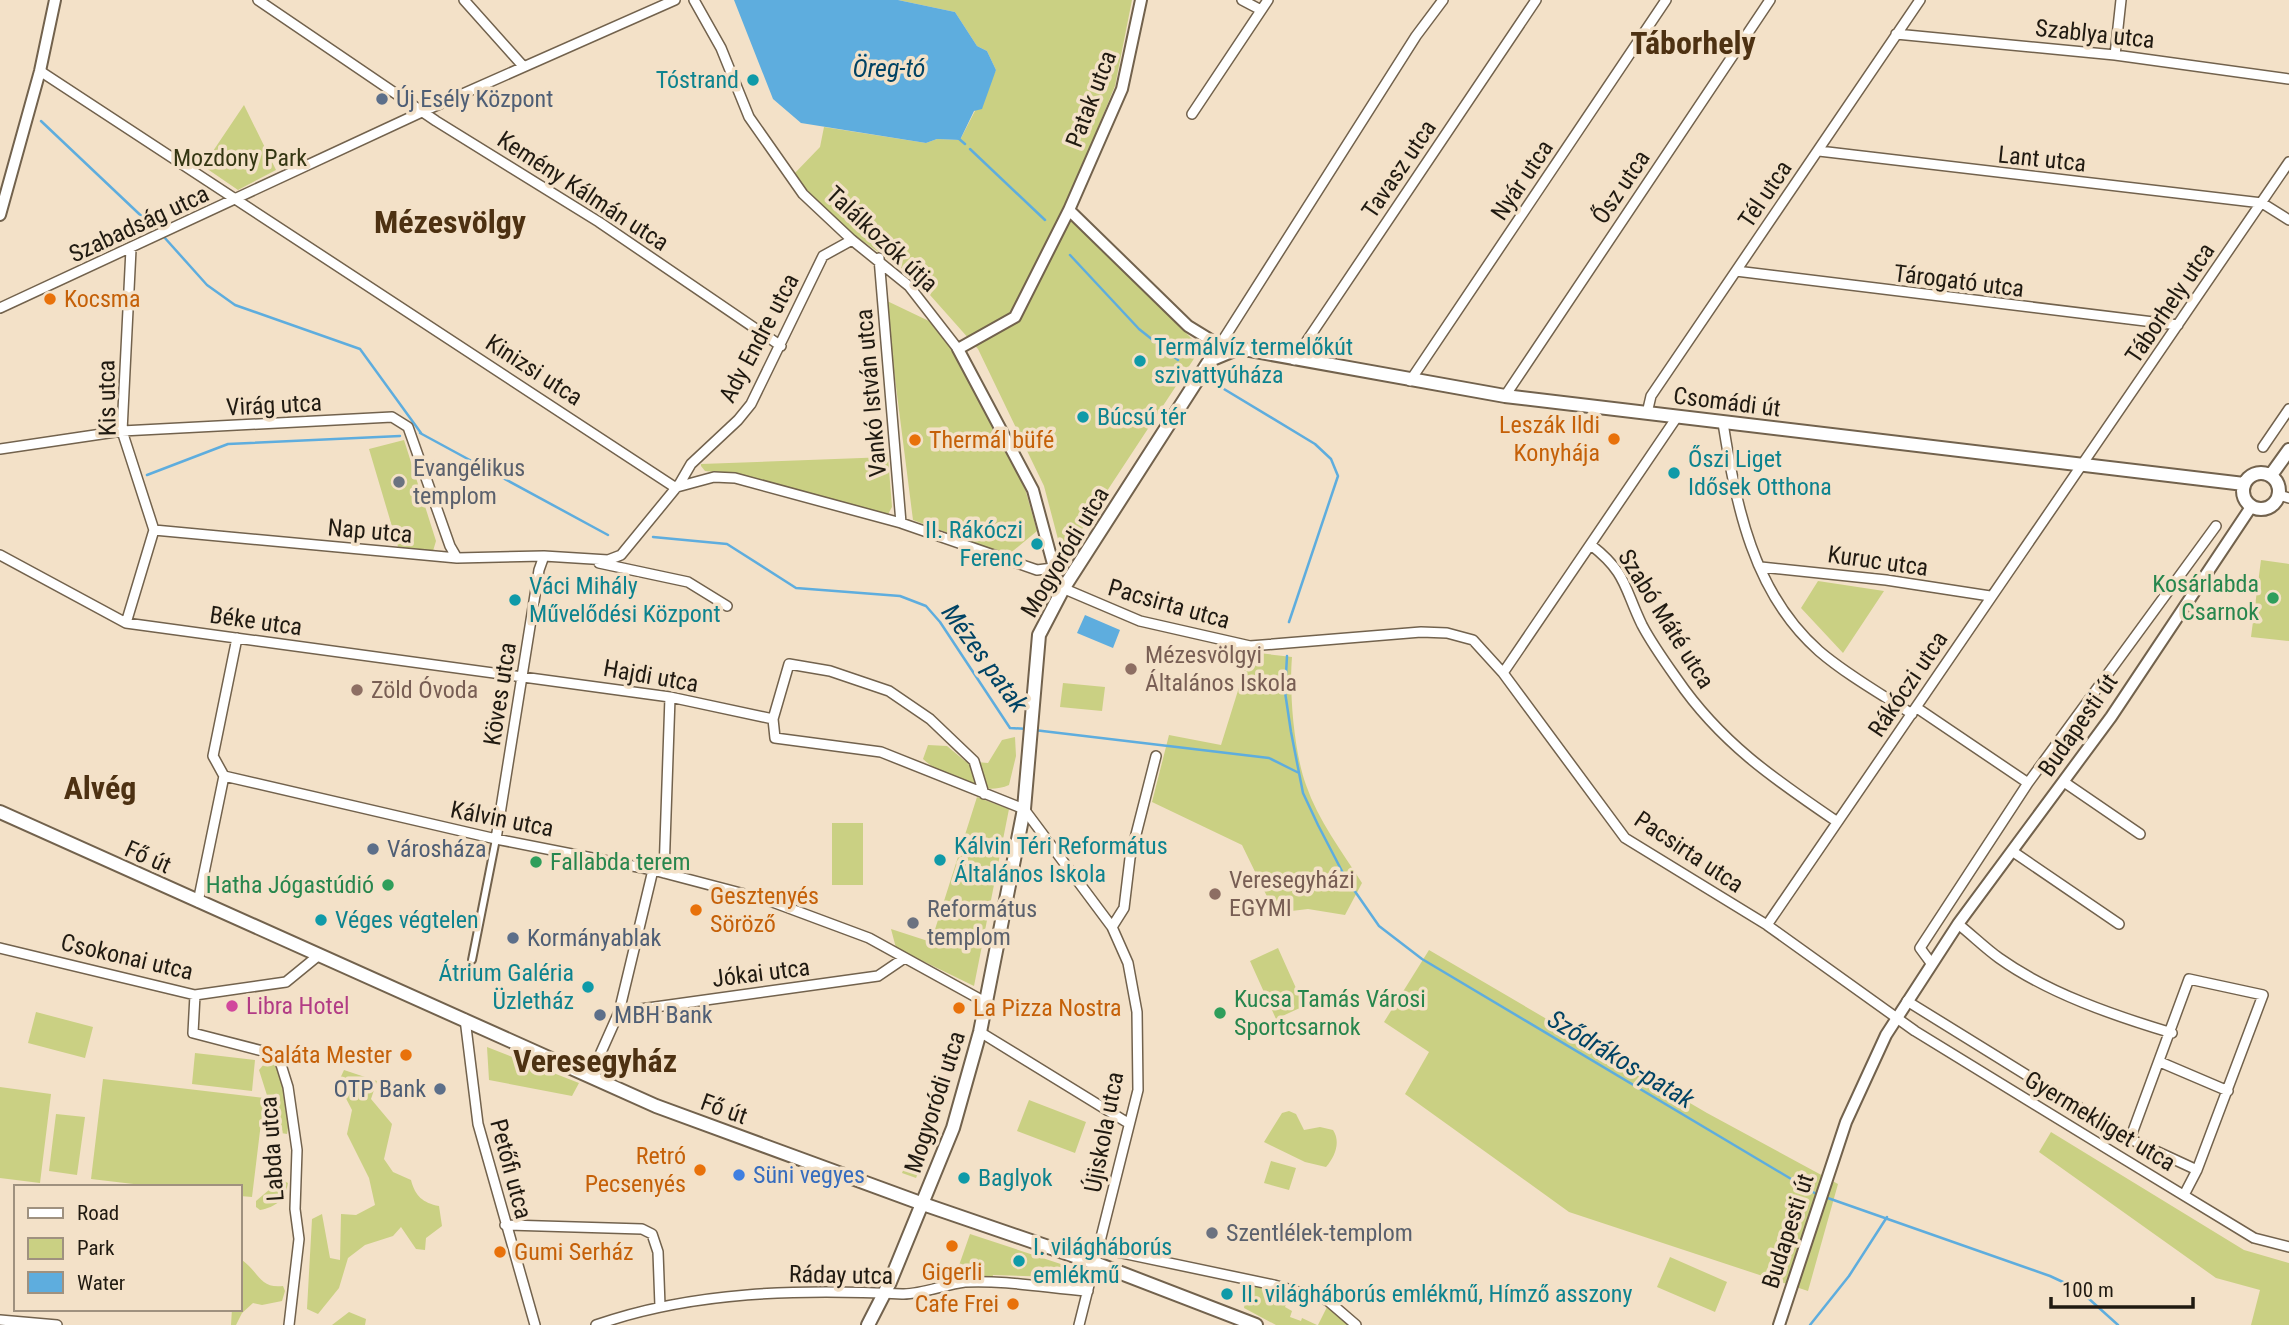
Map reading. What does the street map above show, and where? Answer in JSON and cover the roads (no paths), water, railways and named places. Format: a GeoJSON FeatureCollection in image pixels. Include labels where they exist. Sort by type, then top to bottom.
{"type":"FeatureCollection","features":[{"type":"Feature","properties":{"kind":"main road","name":"Csomádi út"},"geometry":{"type":"LineString","coordinates":[[1234,350],[1504,396],[2244,484]]}},
{"type":"Feature","properties":{"kind":"main road"},"geometry":{"type":"LineString","coordinates":[[1210,360],[1234,350]]}},
{"type":"Feature","properties":{"kind":"main road","name":"Mogyoródi utca"},"geometry":{"type":"LineString","coordinates":[[868,1325],[886,1292],[953,1128],[980,1032],[1024,809],[1037,644],[1061,587],[1210,360]]}},
{"type":"Feature","properties":{"kind":"main road"},"geometry":{"type":"LineString","coordinates":[[2271,475],[2289,450]]}},
{"type":"Feature","properties":{"kind":"main road"},"geometry":{"type":"LineString","coordinates":[[2255,473],[2271,475],[2284,496],[2268,508],[2251,507],[2243,497],[2244,484],[2255,473]]}},
{"type":"Feature","properties":{"kind":"main road","name":"Fő út"},"geometry":{"type":"LineString","coordinates":[[0,812],[656,1106],[923,1205],[1095,1263],[1256,1325]]}},
{"type":"Feature","properties":{"kind":"street"},"geometry":{"type":"LineString","coordinates":[[0,215],[40,71],[55,0]]}},
{"type":"Feature","properties":{"kind":"street","name":"Kemény Kálmán utca"},"geometry":{"type":"LineString","coordinates":[[258,0],[424,111],[599,222],[781,346]]}},
{"type":"Feature","properties":{"kind":"street"},"geometry":{"type":"LineString","coordinates":[[464,0],[523,66]]}},
{"type":"Feature","properties":{"kind":"street","name":"Szabadság utca"},"geometry":{"type":"LineString","coordinates":[[0,308],[424,111],[675,0]]}},
{"type":"Feature","properties":{"kind":"street","name":"Találkozók útja"},"geometry":{"type":"LineString","coordinates":[[694,0],[721,48],[749,117],[803,194],[852,240],[879,258],[909,286],[958,349],[1033,490],[1053,568],[1061,587]]}},
{"type":"Feature","properties":{"kind":"street","name":"Patak utca"},"geometry":{"type":"LineString","coordinates":[[958,349],[1015,317],[1069,209],[1122,89],[1133,48],[1141,0]]}},
{"type":"Feature","properties":{"kind":"street"},"geometry":{"type":"LineString","coordinates":[[1242,0],[1261,10]]}},
{"type":"Feature","properties":{"kind":"street"},"geometry":{"type":"LineString","coordinates":[[1192,114],[1268,0]]}},
{"type":"Feature","properties":{"kind":"street","name":"Mogyoródi utca"},"geometry":{"type":"LineString","coordinates":[[1210,360],[1416,37],[1443,0]]}},
{"type":"Feature","properties":{"kind":"street","name":"Tavasz utca"},"geometry":{"type":"LineString","coordinates":[[1294,360],[1536,0]]}},
{"type":"Feature","properties":{"kind":"street","name":"Nyár utca"},"geometry":{"type":"LineString","coordinates":[[1410,381],[1666,0]]}},
{"type":"Feature","properties":{"kind":"street","name":"Ősz utca"},"geometry":{"type":"LineString","coordinates":[[1504,396],[1770,0]]}},
{"type":"Feature","properties":{"kind":"street","name":"Tél utca"},"geometry":{"type":"LineString","coordinates":[[1647,413],[1651,396],[1920,0]]}},
{"type":"Feature","properties":{"kind":"street"},"geometry":{"type":"LineString","coordinates":[[2116,55],[2121,0]]}},
{"type":"Feature","properties":{"kind":"street","name":"Szablya utca"},"geometry":{"type":"LineString","coordinates":[[1896,34],[2116,55],[2289,79]]}},
{"type":"Feature","properties":{"kind":"street","name":"Kinizsi utca"},"geometry":{"type":"LineString","coordinates":[[40,71],[676,488]]}},
{"type":"Feature","properties":{"kind":"street","name":"Lant utca"},"geometry":{"type":"LineString","coordinates":[[1819,150],[2262,203]]}},
{"type":"Feature","properties":{"kind":"street","name":"Táborhely utca"},"geometry":{"type":"LineString","coordinates":[[2082,466],[2289,162]]}},
{"type":"Feature","properties":{"kind":"street"},"geometry":{"type":"LineString","coordinates":[[2262,203],[2289,220]]}},
{"type":"Feature","properties":{"kind":"street"},"geometry":{"type":"LineString","coordinates":[[1069,209],[1188,326],[1219,345],[1234,350]]}},
{"type":"Feature","properties":{"kind":"street","name":"Ady Endre utca"},"geometry":{"type":"LineString","coordinates":[[621,555],[676,488],[691,464],[738,420],[751,404],[823,256],[852,240]]}},
{"type":"Feature","properties":{"kind":"street","name":"Kis utca"},"geometry":{"type":"LineString","coordinates":[[131,249],[122,431],[154,530]]}},
{"type":"Feature","properties":{"kind":"street","name":"Vankó István utca"},"geometry":{"type":"LineString","coordinates":[[879,258],[901,523]]}},
{"type":"Feature","properties":{"kind":"street","name":"Tárogató utca"},"geometry":{"type":"LineString","coordinates":[[1736,271],[2178,325]]}},
{"type":"Feature","properties":{"kind":"street"},"geometry":{"type":"LineString","coordinates":[[2263,447],[2289,409]]}},
{"type":"Feature","properties":{"kind":"street","name":"Virág utca"},"geometry":{"type":"LineString","coordinates":[[0,449],[122,431],[393,417],[408,426],[450,546],[457,558]]}},
{"type":"Feature","properties":{"kind":"street"},"geometry":{"type":"LineString","coordinates":[[1503,673],[1677,417]]}},
{"type":"Feature","properties":{"kind":"street"},"geometry":{"type":"LineString","coordinates":[[1723,423],[1735,499],[1745,533],[1760,567],[1796,626],[1818,649],[2028,783]]}},
{"type":"Feature","properties":{"kind":"street","name":"Rákóczi utca"},"geometry":{"type":"LineString","coordinates":[[1766,925],[2082,466]]}},
{"type":"Feature","properties":{"kind":"street"},"geometry":{"type":"LineString","coordinates":[[676,488],[705,479],[735,478],[901,523],[1037,570],[1053,568]]}},
{"type":"Feature","properties":{"kind":"street","name":"Budapesti út"},"geometry":{"type":"LineString","coordinates":[[1779,1325],[1860,1087],[1896,1017],[1958,924],[2064,782],[2251,507]]}},
{"type":"Feature","properties":{"kind":"street","name":"Budapesti út"},"geometry":{"type":"LineString","coordinates":[[1931,963],[1920,948],[2028,783],[2216,526]]}},
{"type":"Feature","properties":{"kind":"street"},"geometry":{"type":"LineString","coordinates":[[126,623],[154,530]]}},
{"type":"Feature","properties":{"kind":"street","name":"Nap utca"},"geometry":{"type":"LineString","coordinates":[[154,530],[457,558],[544,556],[608,560],[621,555]]}},
{"type":"Feature","properties":{"kind":"street","name":"Szabó Máté utca"},"geometry":{"type":"LineString","coordinates":[[1591,545],[1607,558],[1627,584],[1642,624],[1693,701],[1755,766],[1836,821]]}},
{"type":"Feature","properties":{"kind":"street","name":"Béke utca"},"geometry":{"type":"LineString","coordinates":[[0,555],[126,623],[522,676]]}},
{"type":"Feature","properties":{"kind":"street","name":"Köves utca"},"geometry":{"type":"LineString","coordinates":[[496,839],[544,556]]}},
{"type":"Feature","properties":{"kind":"street","name":"Nap utca"},"geometry":{"type":"LineString","coordinates":[[583,559],[688,582],[727,606]]}},
{"type":"Feature","properties":{"kind":"street","name":"Kuruc utca"},"geometry":{"type":"LineString","coordinates":[[1760,567],[1873,578],[1990,596]]}},
{"type":"Feature","properties":{"kind":"street","name":"Pacsirta utca"},"geometry":{"type":"LineString","coordinates":[[1061,587],[1140,621],[1250,646],[1421,632],[1447,632],[1473,640],[1503,673],[1625,838],[1766,925],[1896,1017]]}},
{"type":"Feature","properties":{"kind":"street"},"geometry":{"type":"LineString","coordinates":[[198,902],[224,776],[213,756],[237,638]]}},
{"type":"Feature","properties":{"kind":"street"},"geometry":{"type":"LineString","coordinates":[[984,794],[975,761],[930,719],[889,691],[830,671],[789,664],[773,719],[775,738],[881,752],[984,794],[1024,809]]}},
{"type":"Feature","properties":{"kind":"street","name":"Hajdi utca"},"geometry":{"type":"LineString","coordinates":[[522,676],[670,697],[773,719]]}},
{"type":"Feature","properties":{"kind":"street"},"geometry":{"type":"LineString","coordinates":[[664,873],[670,697]]}},
{"type":"Feature","properties":{"kind":"street"},"geometry":{"type":"LineString","coordinates":[[1112,928],[1124,908],[1130,858],[1156,756]]}},
{"type":"Feature","properties":{"kind":"street","name":"Kálvin utca"},"geometry":{"type":"LineString","coordinates":[[224,776],[496,839],[653,870],[767,900],[845,927],[985,1002]]}},
{"type":"Feature","properties":{"kind":"street"},"geometry":{"type":"LineString","coordinates":[[2064,782],[2140,834]]}},
{"type":"Feature","properties":{"kind":"street","name":"Újiskola utca"},"geometry":{"type":"LineString","coordinates":[[1024,809],[1112,928],[1128,963],[1137,1012],[1138,1090],[1079,1325]]}},
{"type":"Feature","properties":{"kind":"street"},"geometry":{"type":"LineString","coordinates":[[472,960],[496,839]]}},
{"type":"Feature","properties":{"kind":"street"},"geometry":{"type":"LineString","coordinates":[[2012,851],[2119,924]]}},
{"type":"Feature","properties":{"kind":"street"},"geometry":{"type":"LineString","coordinates":[[590,1077],[619,1012],[653,870]]}},
{"type":"Feature","properties":{"kind":"street"},"geometry":{"type":"LineString","coordinates":[[1958,924],[2000,960],[2074,999],[2110,1014],[2172,1033]]}},
{"type":"Feature","properties":{"kind":"street","name":"Csokonai utca"},"geometry":{"type":"LineString","coordinates":[[0,948],[195,995],[286,982],[319,955]]}},
{"type":"Feature","properties":{"kind":"street","name":"Jókai utca"},"geometry":{"type":"LineString","coordinates":[[619,1012],[878,976],[903,959]]}},
{"type":"Feature","properties":{"kind":"street"},"geometry":{"type":"LineString","coordinates":[[2130,1139],[2172,1033],[2189,979],[2263,995],[2197,1170],[2184,1195]]}},
{"type":"Feature","properties":{"kind":"street","name":"Labda utca"},"geometry":{"type":"LineString","coordinates":[[195,995],[193,1033],[278,1055],[288,1087],[297,1150],[295,1209],[299,1239],[289,1325]]}},
{"type":"Feature","properties":{"kind":"street","name":"Gyermekliget utca"},"geometry":{"type":"LineString","coordinates":[[1907,1001],[2130,1139],[2197,1170]]}},
{"type":"Feature","properties":{"kind":"street","name":"Gyermekliget utca"},"geometry":{"type":"LineString","coordinates":[[1896,1017],[2254,1238],[2289,1247]]}},
{"type":"Feature","properties":{"kind":"street","name":"Petőfi utca"},"geometry":{"type":"LineString","coordinates":[[465,1019],[478,1124],[535,1325]]}},
{"type":"Feature","properties":{"kind":"street"},"geometry":{"type":"LineString","coordinates":[[980,1032],[1128,1124]]}},
{"type":"Feature","properties":{"kind":"street"},"geometry":{"type":"LineString","coordinates":[[2160,1062],[2228,1091]]}},
{"type":"Feature","properties":{"kind":"street"},"geometry":{"type":"LineString","coordinates":[[505,1225],[642,1230],[652,1234],[657,1242],[660,1306]]}},
{"type":"Feature","properties":{"kind":"street"},"geometry":{"type":"LineString","coordinates":[[1098,1248],[1274,1284],[1327,1300],[1356,1325]]}},
{"type":"Feature","properties":{"kind":"street","name":"Ráday utca"},"geometry":{"type":"LineString","coordinates":[[596,1325],[660,1306],[802,1290],[905,1295],[967,1282],[1088,1291]]}},
{"type":"Feature","properties":{"kind":"street"},"geometry":{"type":"LineString","coordinates":[[0,1320],[57,1325]]}},
{"type":"Feature","properties":{"kind":"water","name":"Öreg-tó"},"geometry":{"type":"Polygon","coordinates":[[[734,0],[898,0],[955,12],[977,46],[987,51],[996,70],[982,109],[974,111],[960,140],[937,139],[926,143],[801,123],[773,99],[734,0]]]}},
{"type":"Feature","properties":{"kind":"water"},"geometry":{"type":"Polygon","coordinates":[[[1085,615],[1120,630],[1113,648],[1077,633],[1085,615]]]}},
{"type":"Feature","properties":{"kind":"waterway"},"geometry":{"type":"LineString","coordinates":[[41,121],[154,228]]}},
{"type":"Feature","properties":{"kind":"waterway","name":"Sződrákos-patak"},"geometry":{"type":"LineString","coordinates":[[958,138],[965,144]]}},
{"type":"Feature","properties":{"kind":"waterway","name":"Sződrákos-patak"},"geometry":{"type":"LineString","coordinates":[[970,149],[1045,220]]}},
{"type":"Feature","properties":{"kind":"waterway"},"geometry":{"type":"LineString","coordinates":[[164,237],[207,285],[235,305],[360,349],[421,433]]}},
{"type":"Feature","properties":{"kind":"waterway","name":"Sződrákos-patak"},"geometry":{"type":"LineString","coordinates":[[1070,255],[1139,329],[1178,360]]}},
{"type":"Feature","properties":{"kind":"waterway","name":"Sződrákos-patak"},"geometry":{"type":"LineString","coordinates":[[1209,380],[1315,444],[1331,459],[1338,476],[1289,622]]}},
{"type":"Feature","properties":{"kind":"waterway","name":"Mézes patak"},"geometry":{"type":"LineString","coordinates":[[420,433],[608,535]]}},
{"type":"Feature","properties":{"kind":"waterway"},"geometry":{"type":"LineString","coordinates":[[147,475],[228,444],[400,436]]}},
{"type":"Feature","properties":{"kind":"waterway","name":"Mézes patak"},"geometry":{"type":"LineString","coordinates":[[653,537],[727,544],[796,588],[900,596],[926,606],[940,622],[1010,728],[1028,729]]}},
{"type":"Feature","properties":{"kind":"waterway","name":"Sződrákos-patak"},"geometry":{"type":"LineString","coordinates":[[1287,656],[1285,692],[1303,793],[1345,877],[1379,926],[1422,959],[1818,1195]]}},
{"type":"Feature","properties":{"kind":"waterway","name":"Mézes patak"},"geometry":{"type":"LineString","coordinates":[[1034,730],[1269,758],[1299,773]]}},
{"type":"Feature","properties":{"kind":"waterway"},"geometry":{"type":"LineString","coordinates":[[916,1149],[919,1152],[916,1163]]}},
{"type":"Feature","properties":{"kind":"waterway","name":"Sződrákos-patak"},"geometry":{"type":"LineString","coordinates":[[1825,1197],[2050,1276],[2078,1289],[2118,1325]]}},
{"type":"Feature","properties":{"kind":"waterway"},"geometry":{"type":"LineString","coordinates":[[1810,1325],[1849,1276],[1887,1217]]}},
{"type":"Feature","properties":{"kind":"place","name":"Tóstrand"},"geometry":{"type":"Point","coordinates":[753,80]}},
{"type":"Feature","properties":{"kind":"place","name":"Új Esély Központ"},"geometry":{"type":"Point","coordinates":[382,99]}},
{"type":"Feature","properties":{"kind":"place","name":"Kocsma"},"geometry":{"type":"Point","coordinates":[50,299]}},
{"type":"Feature","properties":{"kind":"place","name":"Termálvíz termelőkút szivattyúháza"},"geometry":{"type":"Point","coordinates":[1140,361]}},
{"type":"Feature","properties":{"kind":"place","name":"Búcsú tér"},"geometry":{"type":"Point","coordinates":[1083,417]}},
{"type":"Feature","properties":{"kind":"place","name":"Leszák Ildi Konyhája"},"geometry":{"type":"Point","coordinates":[1614,439]}},
{"type":"Feature","properties":{"kind":"place","name":"Thermál büfé"},"geometry":{"type":"Point","coordinates":[915,440]}},
{"type":"Feature","properties":{"kind":"place","name":"Őszi Liget Idősek Otthona"},"geometry":{"type":"Point","coordinates":[1674,473]}},
{"type":"Feature","properties":{"kind":"place","name":"Evangélikus templom"},"geometry":{"type":"Point","coordinates":[399,482]}},
{"type":"Feature","properties":{"kind":"place","name":"II. Rákóczi Ferenc"},"geometry":{"type":"Point","coordinates":[1037,544]}},
{"type":"Feature","properties":{"kind":"place","name":"Kosárlabda Csarnok"},"geometry":{"type":"Point","coordinates":[2273,598]}},
{"type":"Feature","properties":{"kind":"place","name":"Váci Mihály Művelődési Központ"},"geometry":{"type":"Point","coordinates":[515,600]}},
{"type":"Feature","properties":{"kind":"place","name":"Mézesvölgyi Általános Iskola"},"geometry":{"type":"Point","coordinates":[1131,669]}},
{"type":"Feature","properties":{"kind":"place","name":"Zöld Óvoda"},"geometry":{"type":"Point","coordinates":[357,690]}},
{"type":"Feature","properties":{"kind":"place","name":"Városháza"},"geometry":{"type":"Point","coordinates":[373,849]}},
{"type":"Feature","properties":{"kind":"place","name":"Kálvin Téri Református Általános Iskola"},"geometry":{"type":"Point","coordinates":[940,860]}},
{"type":"Feature","properties":{"kind":"place","name":"Fallabda terem"},"geometry":{"type":"Point","coordinates":[536,862]}},
{"type":"Feature","properties":{"kind":"place","name":"Hatha Jógastúdió"},"geometry":{"type":"Point","coordinates":[388,885]}},
{"type":"Feature","properties":{"kind":"place","name":"Veresegyházi EGYMI"},"geometry":{"type":"Point","coordinates":[1215,894]}},
{"type":"Feature","properties":{"kind":"place","name":"Gesztenyés Söröző"},"geometry":{"type":"Point","coordinates":[696,910]}},
{"type":"Feature","properties":{"kind":"place","name":"Véges végtelen"},"geometry":{"type":"Point","coordinates":[321,920]}},
{"type":"Feature","properties":{"kind":"place","name":"Református templom"},"geometry":{"type":"Point","coordinates":[913,923]}},
{"type":"Feature","properties":{"kind":"place","name":"Kormányablak"},"geometry":{"type":"Point","coordinates":[513,938]}},
{"type":"Feature","properties":{"kind":"place","name":"Átrium Galéria Üzletház"},"geometry":{"type":"Point","coordinates":[588,987]}},
{"type":"Feature","properties":{"kind":"place","name":"Libra Hotel"},"geometry":{"type":"Point","coordinates":[232,1006]}},
{"type":"Feature","properties":{"kind":"place","name":"La Pizza Nostra"},"geometry":{"type":"Point","coordinates":[959,1008]}},
{"type":"Feature","properties":{"kind":"place","name":"Kucsa Tamás Városi Sportcsarnok"},"geometry":{"type":"Point","coordinates":[1220,1013]}},
{"type":"Feature","properties":{"kind":"place","name":"MBH Bank"},"geometry":{"type":"Point","coordinates":[600,1015]}},
{"type":"Feature","properties":{"kind":"place","name":"Saláta Mester"},"geometry":{"type":"Point","coordinates":[406,1055]}},
{"type":"Feature","properties":{"kind":"place","name":"OTP Bank"},"geometry":{"type":"Point","coordinates":[440,1089]}},
{"type":"Feature","properties":{"kind":"place","name":"Retró Pecsenyés"},"geometry":{"type":"Point","coordinates":[700,1170]}},
{"type":"Feature","properties":{"kind":"place","name":"Süni vegyes"},"geometry":{"type":"Point","coordinates":[739,1175]}},
{"type":"Feature","properties":{"kind":"place","name":"Baglyok"},"geometry":{"type":"Point","coordinates":[964,1178]}},
{"type":"Feature","properties":{"kind":"place","name":"Szentlélek-templom"},"geometry":{"type":"Point","coordinates":[1212,1233]}},
{"type":"Feature","properties":{"kind":"place","name":"Gigerli"},"geometry":{"type":"Point","coordinates":[952,1246]}},
{"type":"Feature","properties":{"kind":"place","name":"Gumi Serház"},"geometry":{"type":"Point","coordinates":[500,1252]}},
{"type":"Feature","properties":{"kind":"place","name":"I. világháborús emlékmű"},"geometry":{"type":"Point","coordinates":[1019,1261]}},
{"type":"Feature","properties":{"kind":"place","name":"II. világháborús emlékmű, Hímző asszony"},"geometry":{"type":"Point","coordinates":[1227,1294]}},
{"type":"Feature","properties":{"kind":"place","name":"Cafe Frei"},"geometry":{"type":"Point","coordinates":[1013,1304]}},
{"type":"Feature","properties":{"kind":"district","name":"Táborhely"},"geometry":{"type":"Point","coordinates":[1693,43]}},
{"type":"Feature","properties":{"kind":"district","name":"Mézesvölgy"},"geometry":{"type":"Point","coordinates":[450,222]}},
{"type":"Feature","properties":{"kind":"district","name":"Alvég"},"geometry":{"type":"Point","coordinates":[100,788]}},
{"type":"Feature","properties":{"kind":"district","name":"Veresegyház"},"geometry":{"type":"Point","coordinates":[595,1061]}},
{"type":"Feature","properties":{"kind":"park label","name":"Mozdony Park"},"geometry":{"type":"Point","coordinates":[240,158]}}]}
